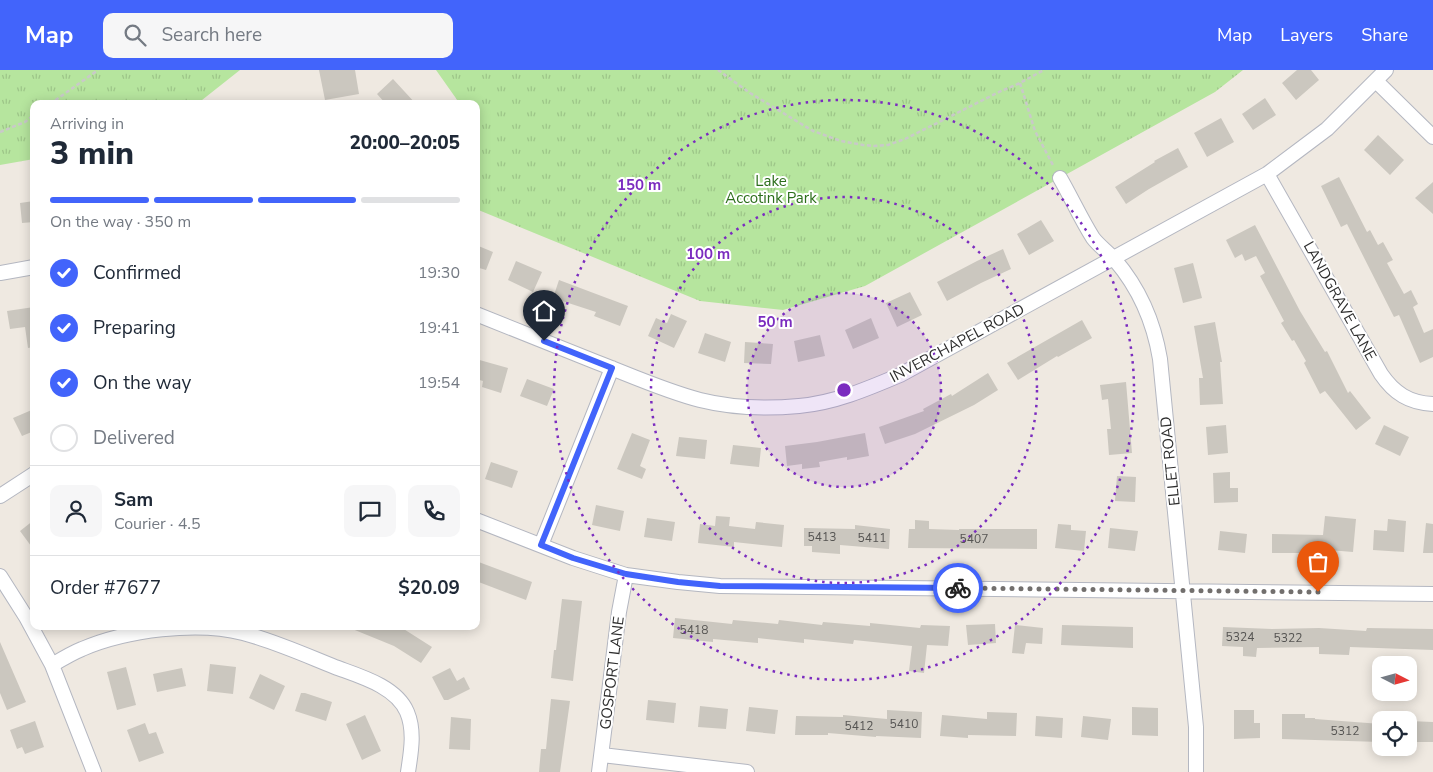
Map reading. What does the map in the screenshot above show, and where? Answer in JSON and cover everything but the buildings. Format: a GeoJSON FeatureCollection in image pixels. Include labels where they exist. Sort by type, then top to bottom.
{"type":"FeatureCollection","features":[{"type":"Feature","properties":{"kind":"street","name":"INVERCHAPEL ROAD"},"geometry":{"type":"LineString","coordinates":[[480,316],[680,394],[719,404],[772,408],[827,402],[863,391],[900,376],[1267,174],[1327,129],[1386,70]]}},
{"type":"Feature","properties":{"kind":"street"},"geometry":{"type":"LineString","coordinates":[[1376,81],[1433,137]]}},
{"type":"Feature","properties":{"kind":"street","name":"LANDGRAVE LANE"},"geometry":{"type":"LineString","coordinates":[[1267,174],[1380,374],[1388,385],[1403,396],[1413,401],[1433,404]]}},
{"type":"Feature","properties":{"kind":"street","name":"ELLET ROAD"},"geometry":{"type":"LineString","coordinates":[[1060,178],[1093,237],[1114,258],[1129,277],[1152,322],[1157,342],[1196,727],[1196,772]]}},
{"type":"Feature","properties":{"kind":"street"},"geometry":{"type":"LineString","coordinates":[[0,273],[30,268]]}},
{"type":"Feature","properties":{"kind":"street"},"geometry":{"type":"LineString","coordinates":[[541,545],[612,368]]}},
{"type":"Feature","properties":{"kind":"street"},"geometry":{"type":"LineString","coordinates":[[0,496],[30,477]]}},
{"type":"Feature","properties":{"kind":"street"},"geometry":{"type":"LineString","coordinates":[[480,522],[573,558],[626,574],[720,586],[1433,594]]}},
{"type":"Feature","properties":{"kind":"street","name":"GOSPORT LANE"},"geometry":{"type":"LineString","coordinates":[[599,772],[619,612],[626,574]]}},
{"type":"Feature","properties":{"kind":"street"},"geometry":{"type":"LineString","coordinates":[[0,576],[30,624]]}},
{"type":"Feature","properties":{"kind":"street"},"geometry":{"type":"LineString","coordinates":[[33,630],[52,665],[94,772]]}},
{"type":"Feature","properties":{"kind":"street"},"geometry":{"type":"LineString","coordinates":[[52,665],[101,642],[159,630]]}},
{"type":"Feature","properties":{"kind":"street"},"geometry":{"type":"LineString","coordinates":[[230,630],[261,638],[343,670],[384,688],[393,694],[407,712],[411,726],[412,744],[408,772]]}},
{"type":"Feature","properties":{"kind":"street"},"geometry":{"type":"LineString","coordinates":[[602,755],[747,772]]}},
{"type":"Feature","properties":{"kind":"path"},"geometry":{"type":"LineString","coordinates":[[56,100],[98,70]]}},
{"type":"Feature","properties":{"kind":"path"},"geometry":{"type":"LineString","coordinates":[[718,70],[750,93],[813,131],[863,146],[888,145],[905,139],[1044,70]]}},
{"type":"Feature","properties":{"kind":"path"},"geometry":{"type":"LineString","coordinates":[[1020,83],[1035,131],[1060,178]]}},
{"type":"Feature","properties":{"kind":"path"},"geometry":{"type":"LineString","coordinates":[[0,132],[30,118]]}},
{"type":"Feature","properties":{"kind":"green space"},"geometry":{"type":"Polygon","coordinates":[[[0,70],[240,70],[202,100],[30,100],[30,160],[0,165],[0,70]]]}},
{"type":"Feature","properties":{"kind":"green space","name":"Lake Accotink Park"},"geometry":{"type":"Polygon","coordinates":[[[436,70],[1243,70],[1215,92],[865,286],[783,310],[700,301],[480,211],[480,100],[457,100],[436,70]]]}},
{"type":"Feature","properties":{"kind":"way so far"},"geometry":{"type":"LineString","coordinates":[[958,588],[1318,592]]}},
{"type":"Feature","properties":{"kind":"route"},"geometry":{"type":"LineString","coordinates":[[544,341],[612,368],[541,545],[573,558],[626,574],[678,582],[720,586],[958,588]]}}]}
